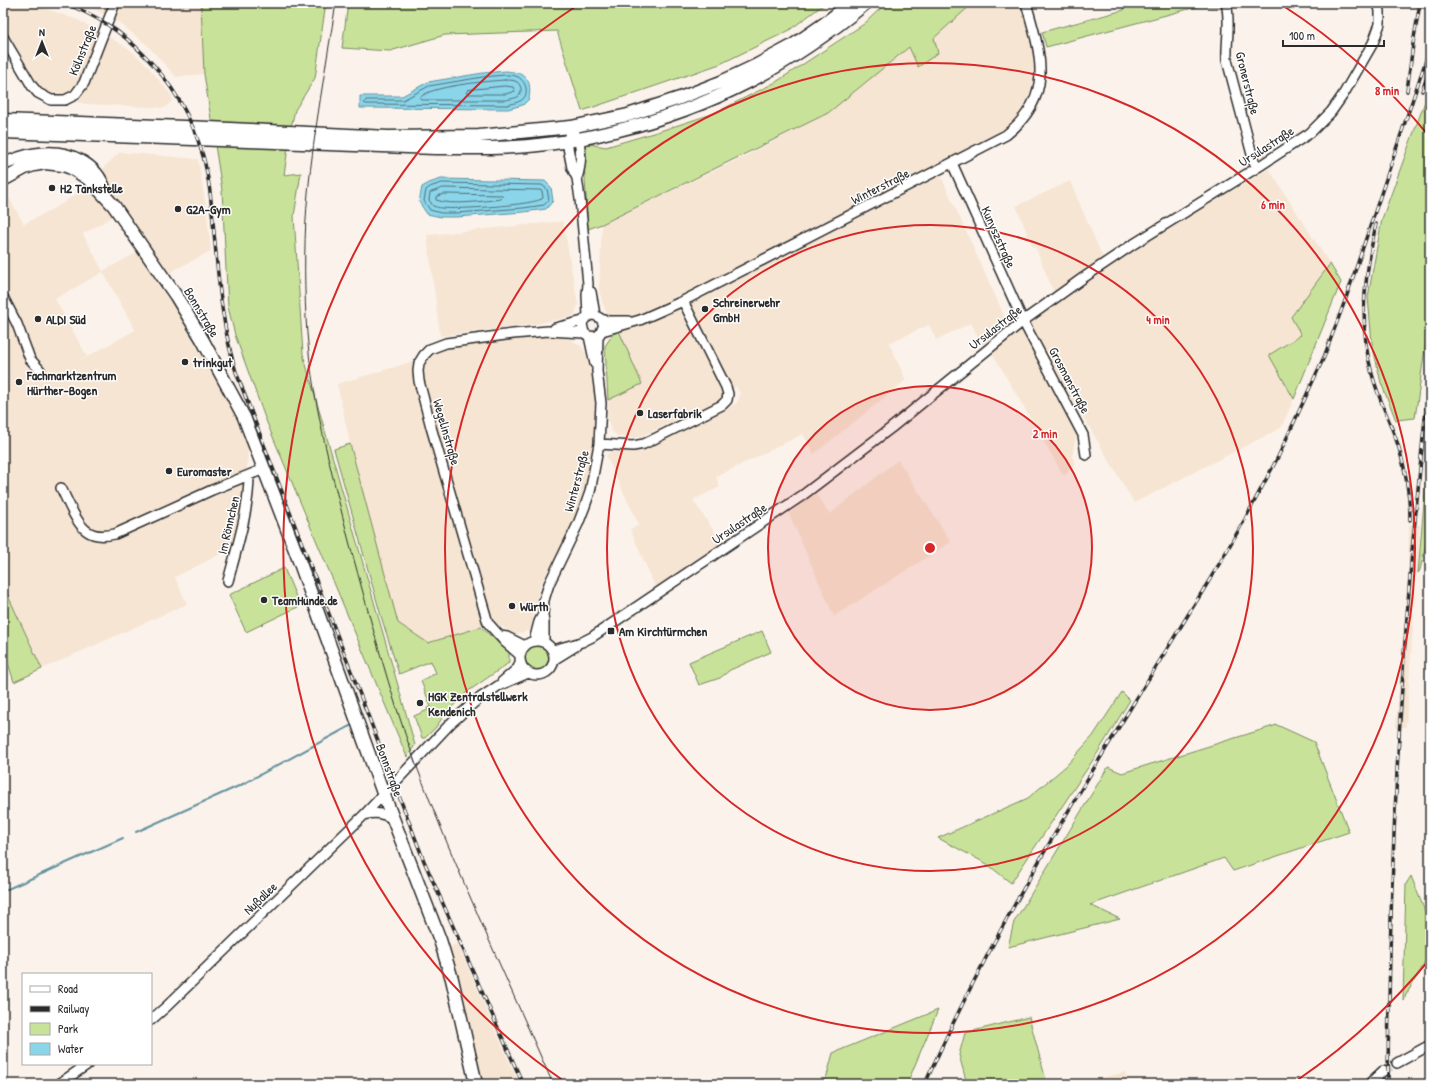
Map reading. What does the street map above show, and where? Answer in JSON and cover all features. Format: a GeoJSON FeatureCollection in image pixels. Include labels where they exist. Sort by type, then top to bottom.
{"type":"FeatureCollection","features":[{"type":"Feature","properties":{"kind":"main road"},"geometry":{"type":"LineString","coordinates":[[3,120],[201,127],[388,138],[479,136],[571,127],[628,115],[680,98],[721,82],[792,46],[851,3]]}},
{"type":"Feature","properties":{"kind":"main road"},"geometry":{"type":"LineString","coordinates":[[3,132],[434,148],[490,148],[540,145],[573,140],[676,114],[742,86],[801,52],[866,3]]}},
{"type":"Feature","properties":{"kind":"main road"},"geometry":{"type":"LineString","coordinates":[[3,164],[18,158],[38,154],[56,153],[76,159],[92,169],[99,176],[108,198]]}},
{"type":"Feature","properties":{"kind":"main road"},"geometry":{"type":"LineString","coordinates":[[3,180],[34,165],[54,163],[71,168],[90,180],[108,198]]}},
{"type":"Feature","properties":{"kind":"main road","name":"Bonnstraße"},"geometry":{"type":"LineString","coordinates":[[108,198],[164,278],[202,339],[244,417],[297,555],[393,818],[440,940],[452,979],[476,1084]]}},
{"type":"Feature","properties":{"kind":"street","name":"Kölnstraße"},"geometry":{"type":"LineString","coordinates":[[3,37],[32,86],[38,93],[51,100],[65,100],[75,94],[84,83],[115,3]]}},
{"type":"Feature","properties":{"kind":"street","name":"Winterstraße"},"geometry":{"type":"LineString","coordinates":[[544,642],[544,600],[549,584],[578,524],[590,492],[599,444],[601,403],[597,370],[593,358],[593,334],[648,317],[683,301],[1006,135],[1022,121],[1034,102],[1039,84],[1039,52],[1026,3]]}},
{"type":"Feature","properties":{"kind":"street","name":"Gronerstraße"},"geometry":{"type":"LineString","coordinates":[[1226,3],[1228,10],[1226,48],[1227,60],[1254,162],[1258,167]]}},
{"type":"Feature","properties":{"kind":"street","name":"Ursulastraße"},"geometry":{"type":"LineString","coordinates":[[554,655],[592,638],[804,495],[891,428],[1023,320],[1132,245],[1302,139],[1331,112],[1343,95],[1379,31],[1381,19],[1378,3]]}},
{"type":"Feature","properties":{"kind":"street"},"geometry":{"type":"LineString","coordinates":[[571,127],[573,140],[572,168],[577,178],[588,284],[592,295],[592,318],[582,327],[593,334],[604,325],[592,318]]}},
{"type":"Feature","properties":{"kind":"street","name":"Kunyszstraße"},"geometry":{"type":"LineString","coordinates":[[952,163],[1023,320]]}},
{"type":"Feature","properties":{"kind":"street"},"geometry":{"type":"LineString","coordinates":[[3,297],[30,359],[40,370]]}},
{"type":"Feature","properties":{"kind":"street"},"geometry":{"type":"LineString","coordinates":[[599,444],[632,446],[644,444],[722,405],[727,400],[728,394],[726,387],[683,301]]}},
{"type":"Feature","properties":{"kind":"street","name":"Winterstraße"},"geometry":{"type":"LineString","coordinates":[[592,318],[634,321]]}},
{"type":"Feature","properties":{"kind":"street","name":"Wegelinstraße"},"geometry":{"type":"LineString","coordinates":[[548,331],[592,318]]}},
{"type":"Feature","properties":{"kind":"street","name":"Grosmanstraße"},"geometry":{"type":"LineString","coordinates":[[1023,320],[1084,435],[1086,454]]}},
{"type":"Feature","properties":{"kind":"street","name":"Wegelinstraße"},"geometry":{"type":"LineString","coordinates":[[520,659],[488,623],[431,427],[419,381],[419,363],[430,349],[446,343],[548,331],[593,334]]}},
{"type":"Feature","properties":{"kind":"street"},"geometry":{"type":"LineString","coordinates":[[61,488],[81,526],[88,532],[105,536],[115,534],[212,490],[264,470]]}},
{"type":"Feature","properties":{"kind":"street","name":"Im Rönnchen"},"geometry":{"type":"LineString","coordinates":[[228,581],[249,492],[249,475]]}},
{"type":"Feature","properties":{"kind":"street","name":"Winterstraße"},"geometry":{"type":"LineString","coordinates":[[534,641],[539,622],[543,614]]}},
{"type":"Feature","properties":{"kind":"street"},"geometry":{"type":"LineString","coordinates":[[500,636],[507,637],[525,646]]}},
{"type":"Feature","properties":{"kind":"street"},"geometry":{"type":"LineString","coordinates":[[384,793],[452,722],[477,700],[498,686],[528,673],[538,675],[544,674],[552,667],[554,655],[544,642],[534,641],[525,646],[518,668],[498,686]]}},
{"type":"Feature","properties":{"kind":"street"},"geometry":{"type":"LineString","coordinates":[[520,659],[522,666],[528,673]]}},
{"type":"Feature","properties":{"kind":"street","name":"Nußallee"},"geometry":{"type":"LineString","coordinates":[[152,1019],[364,815],[384,793]]}},
{"type":"Feature","properties":{"kind":"street"},"geometry":{"type":"LineString","coordinates":[[364,815],[378,813],[393,818]]}},
{"type":"Feature","properties":{"kind":"street"},"geometry":{"type":"LineString","coordinates":[[1397,1063],[1430,1045]]}},
{"type":"Feature","properties":{"kind":"street"},"geometry":{"type":"LineString","coordinates":[[59,1084],[87,1065]]}},
{"type":"Feature","properties":{"kind":"street"},"geometry":{"type":"LineString","coordinates":[[1369,1084],[1383,1071]]}},
{"type":"Feature","properties":{"kind":"shaded area"},"geometry":{"type":"Polygon","coordinates":[[[3,3],[22,3],[41,7],[78,20],[128,48],[147,65],[171,95],[173,100],[165,108],[85,104],[44,93],[3,26],[3,3]]]}},
{"type":"Feature","properties":{"kind":"shaded area"},"geometry":{"type":"Polygon","coordinates":[[[83,3],[201,3],[204,74],[176,77],[148,46],[117,21],[83,3]]]}},
{"type":"Feature","properties":{"kind":"shaded area"},"geometry":{"type":"Polygon","coordinates":[[[973,3],[1020,3],[1033,53],[1034,69],[1031,91],[1017,118],[1009,125],[999,132],[936,165],[1008,324],[982,345],[971,323],[936,340],[929,325],[889,343],[906,380],[814,454],[803,434],[716,477],[720,487],[693,500],[723,544],[656,589],[630,529],[639,525],[606,456],[610,452],[637,450],[659,443],[737,403],[740,394],[736,386],[718,403],[639,437],[631,438],[617,436],[611,430],[608,421],[608,400],[642,383],[615,331],[603,305],[599,290],[602,224],[745,156],[828,113],[909,47],[918,66],[933,38],[973,3]]]}},
{"type":"Feature","properties":{"kind":"shaded area"},"geometry":{"type":"Polygon","coordinates":[[[120,152],[198,159],[206,207],[211,250],[209,252],[169,273],[160,265],[123,211],[83,234],[103,271],[138,252],[173,304],[234,413],[248,445],[246,492],[235,547],[175,577],[187,604],[42,669],[3,585],[3,194],[9,198],[24,224],[65,202],[87,185],[107,208],[117,199],[113,195],[103,168],[120,152]],[[103,272],[55,299],[87,356],[78,362],[135,330],[103,272]]]}},
{"type":"Feature","properties":{"kind":"shaded area"},"geometry":{"type":"Polygon","coordinates":[[[1269,169],[1330,264],[1291,317],[1301,335],[1269,355],[1294,399],[1281,428],[1134,503],[1030,327],[1032,319],[1124,254],[1269,169]]]}},
{"type":"Feature","properties":{"kind":"shaded area"},"geometry":{"type":"Polygon","coordinates":[[[1070,181],[1103,258],[1054,293],[1035,247],[1033,248],[1016,206],[1070,181]]]}},
{"type":"Feature","properties":{"kind":"shaded area"},"geometry":{"type":"Polygon","coordinates":[[[563,221],[578,305],[574,316],[531,325],[440,336],[427,235],[563,221]]]}},
{"type":"Feature","properties":{"kind":"shaded area"},"geometry":{"type":"Polygon","coordinates":[[[1018,329],[1025,331],[1077,431],[1072,457],[1076,463],[1064,476],[991,351],[1018,329]]]}},
{"type":"Feature","properties":{"kind":"shaded area"},"geometry":{"type":"Polygon","coordinates":[[[556,335],[570,339],[582,347],[589,360],[596,406],[595,435],[593,457],[578,509],[569,532],[540,587],[531,628],[528,631],[517,634],[497,624],[481,627],[428,643],[398,623],[350,444],[337,384],[411,362],[453,347],[534,336],[556,335]]]}},
{"type":"Feature","properties":{"kind":"shaded area"},"geometry":{"type":"Polygon","coordinates":[[[898,460],[951,542],[834,616],[789,514],[815,493],[830,514],[898,460]]]}},
{"type":"Feature","properties":{"kind":"shaded area"},"geometry":{"type":"Polygon","coordinates":[[[1409,524],[1412,525],[1413,531],[1414,525],[1420,525],[1406,727],[1396,726],[1408,573],[1409,524]]]}},
{"type":"Feature","properties":{"kind":"shaded area"},"geometry":{"type":"Polygon","coordinates":[[[457,943],[519,1084],[481,1084],[460,984],[449,948],[457,943]]]}},
{"type":"Feature","properties":{"kind":"shaded area"},"geometry":{"type":"Polygon","coordinates":[[[1125,1072],[1128,1084],[1079,1084],[1125,1072]]]}},
{"type":"Feature","properties":{"kind":"green space"},"geometry":{"type":"Polygon","coordinates":[[[201,3],[326,3],[315,78],[295,110],[284,175],[301,173],[294,216],[303,354],[415,745],[407,757],[265,418],[235,335],[228,307],[222,190],[204,74],[201,3]]]}},
{"type":"Feature","properties":{"kind":"green space"},"geometry":{"type":"Polygon","coordinates":[[[348,3],[826,3],[788,31],[720,64],[582,111],[557,31],[445,35],[390,51],[342,48],[348,3]]]}},
{"type":"Feature","properties":{"kind":"green space"},"geometry":{"type":"Polygon","coordinates":[[[886,3],[973,3],[934,38],[938,53],[918,67],[909,47],[828,113],[602,224],[588,229],[584,152],[589,144],[606,147],[715,113],[776,82],[864,24],[886,3]]]}},
{"type":"Feature","properties":{"kind":"green space"},"geometry":{"type":"Polygon","coordinates":[[[1137,3],[1223,3],[1223,6],[1200,6],[1046,47],[1042,32],[1124,10],[1124,6],[1137,3]]]}},
{"type":"Feature","properties":{"kind":"green space"},"geometry":{"type":"Polygon","coordinates":[[[1430,88],[1430,313],[1415,418],[1396,420],[1381,383],[1372,343],[1368,297],[1382,219],[1430,88]]]}},
{"type":"Feature","properties":{"kind":"green space"},"geometry":{"type":"Polygon","coordinates":[[[1330,264],[1341,282],[1294,399],[1269,355],[1301,335],[1291,317],[1330,264]]]}},
{"type":"Feature","properties":{"kind":"green space"},"geometry":{"type":"Polygon","coordinates":[[[615,331],[619,331],[642,384],[608,400],[605,346],[615,331]]]}},
{"type":"Feature","properties":{"kind":"green space"},"geometry":{"type":"Polygon","coordinates":[[[1430,432],[1430,526],[1418,573],[1430,432]]]}},
{"type":"Feature","properties":{"kind":"green space"},"geometry":{"type":"Polygon","coordinates":[[[350,444],[398,623],[428,643],[481,627],[509,652],[509,662],[467,692],[445,714],[436,727],[425,738],[422,738],[414,716],[428,710],[427,708],[431,707],[421,681],[436,673],[431,661],[399,674],[334,449],[350,444]]]}},
{"type":"Feature","properties":{"kind":"green space","name":"TeamHunde.de"},"geometry":{"type":"Polygon","coordinates":[[[284,568],[300,606],[246,632],[229,595],[284,568]]]}},
{"type":"Feature","properties":{"kind":"green space"},"geometry":{"type":"Polygon","coordinates":[[[3,585],[42,669],[14,682],[3,647],[3,585]]]}},
{"type":"Feature","properties":{"kind":"green space"},"geometry":{"type":"Polygon","coordinates":[[[762,631],[771,652],[730,670],[720,678],[699,685],[689,662],[762,631]]]}},
{"type":"Feature","properties":{"kind":"green space"},"geometry":{"type":"Polygon","coordinates":[[[536,645],[545,649],[549,658],[545,667],[536,671],[527,667],[523,658],[527,649],[536,645]]]}},
{"type":"Feature","properties":{"kind":"green space"},"geometry":{"type":"Polygon","coordinates":[[[1122,692],[1130,700],[1095,757],[1011,883],[987,864],[938,838],[1028,798],[1066,766],[1093,736],[1122,692]]]}},
{"type":"Feature","properties":{"kind":"green space"},"geometry":{"type":"Polygon","coordinates":[[[1277,725],[1314,742],[1349,832],[1233,871],[1224,858],[1090,905],[1120,919],[1008,947],[1014,922],[1108,767],[1122,773],[1277,725]]]}},
{"type":"Feature","properties":{"kind":"green space"},"geometry":{"type":"Polygon","coordinates":[[[1411,876],[1430,924],[1430,948],[1423,966],[1403,1000],[1406,884],[1411,876]]]}},
{"type":"Feature","properties":{"kind":"green space"},"geometry":{"type":"Polygon","coordinates":[[[938,1010],[907,1084],[810,1084],[826,1079],[833,1053],[938,1010]]]}},
{"type":"Feature","properties":{"kind":"green space"},"geometry":{"type":"Polygon","coordinates":[[[1029,1017],[1047,1084],[967,1084],[959,1055],[965,1033],[1029,1017]]]}},
{"type":"Feature","properties":{"kind":"water"},"geometry":{"type":"Polygon","coordinates":[[[506,71],[523,75],[528,81],[530,92],[529,99],[523,105],[508,109],[360,108],[360,96],[402,96],[428,82],[483,73],[506,71]]]}},
{"type":"Feature","properties":{"kind":"water"},"geometry":{"type":"Polygon","coordinates":[[[441,179],[545,181],[551,187],[553,201],[546,209],[524,212],[457,217],[441,217],[427,214],[419,202],[422,187],[441,179]]]}},
{"type":"Feature","properties":{"kind":"waterway"},"geometry":{"type":"LineString","coordinates":[[136,832],[241,785],[350,726]]}},
{"type":"Feature","properties":{"kind":"waterway"},"geometry":{"type":"LineString","coordinates":[[3,891],[123,838]]}},
{"type":"Feature","properties":{"kind":"tunnel"},"geometry":{"type":"LineString","coordinates":[[1383,1071],[1397,1063]]}},
{"type":"Feature","properties":{"kind":"tram line"},"geometry":{"type":"LineString","coordinates":[[336,3],[320,98],[308,193],[306,224],[305,271],[308,347],[322,432],[350,545],[380,654],[415,762],[464,884],[553,1084]]}},
{"type":"Feature","properties":{"kind":"railway"},"geometry":{"type":"LineString","coordinates":[[64,3],[75,7],[107,24],[135,47],[154,66],[172,89],[193,128],[203,156],[208,178],[222,308],[236,372],[424,861],[523,1084]]}},
{"type":"Feature","properties":{"kind":"railway"},"geometry":{"type":"LineString","coordinates":[[1407,91],[1420,3]]}},
{"type":"Feature","properties":{"kind":"railway"},"geometry":{"type":"LineString","coordinates":[[925,1084],[956,1016],[1026,885],[1101,756],[1218,566],[1278,457],[1324,357],[1346,298],[1430,48]]}},
{"type":"Feature","properties":{"kind":"railway"},"geometry":{"type":"LineString","coordinates":[[1422,91],[1430,69]]}},
{"type":"Feature","properties":{"kind":"railway"},"geometry":{"type":"LineString","coordinates":[[1376,224],[1366,281],[1364,317],[1365,336],[1372,374],[1396,439],[1406,475],[1410,520]]}},
{"type":"Feature","properties":{"kind":"railway"},"geometry":{"type":"LineString","coordinates":[[1388,1084],[1392,884],[1398,750],[1412,551],[1430,373]]}},
{"type":"Feature","properties":{"kind":"place","name":"H2 Tankstelle"},"geometry":{"type":"Point","coordinates":[52,188]}},
{"type":"Feature","properties":{"kind":"place","name":"G2A-Gym"},"geometry":{"type":"Point","coordinates":[178,209]}},
{"type":"Feature","properties":{"kind":"place","name":"Schreinerwehr GmbH"},"geometry":{"type":"Point","coordinates":[705,309]}},
{"type":"Feature","properties":{"kind":"place","name":"ALDI Süd"},"geometry":{"type":"Point","coordinates":[38,319]}},
{"type":"Feature","properties":{"kind":"place","name":"trinkgut"},"geometry":{"type":"Point","coordinates":[185,362]}},
{"type":"Feature","properties":{"kind":"place","name":"Fachmarktzentrum Hürther-Bogen"},"geometry":{"type":"Point","coordinates":[19,382]}},
{"type":"Feature","properties":{"kind":"place","name":"Laserfabrik"},"geometry":{"type":"Point","coordinates":[640,413]}},
{"type":"Feature","properties":{"kind":"place","name":"Euromaster"},"geometry":{"type":"Point","coordinates":[169,471]}},
{"type":"Feature","properties":{"kind":"place","name":"TeamHunde.de"},"geometry":{"type":"Point","coordinates":[264,600]}},
{"type":"Feature","properties":{"kind":"place","name":"Würth"},"geometry":{"type":"Point","coordinates":[512,606]}},
{"type":"Feature","properties":{"kind":"place","name":"Am Kirchtürmchen"},"geometry":{"type":"Point","coordinates":[611,631]}},
{"type":"Feature","properties":{"kind":"place","name":"HGK Zentralstellwerk Kendenich"},"geometry":{"type":"Point","coordinates":[420,703]}}]}
